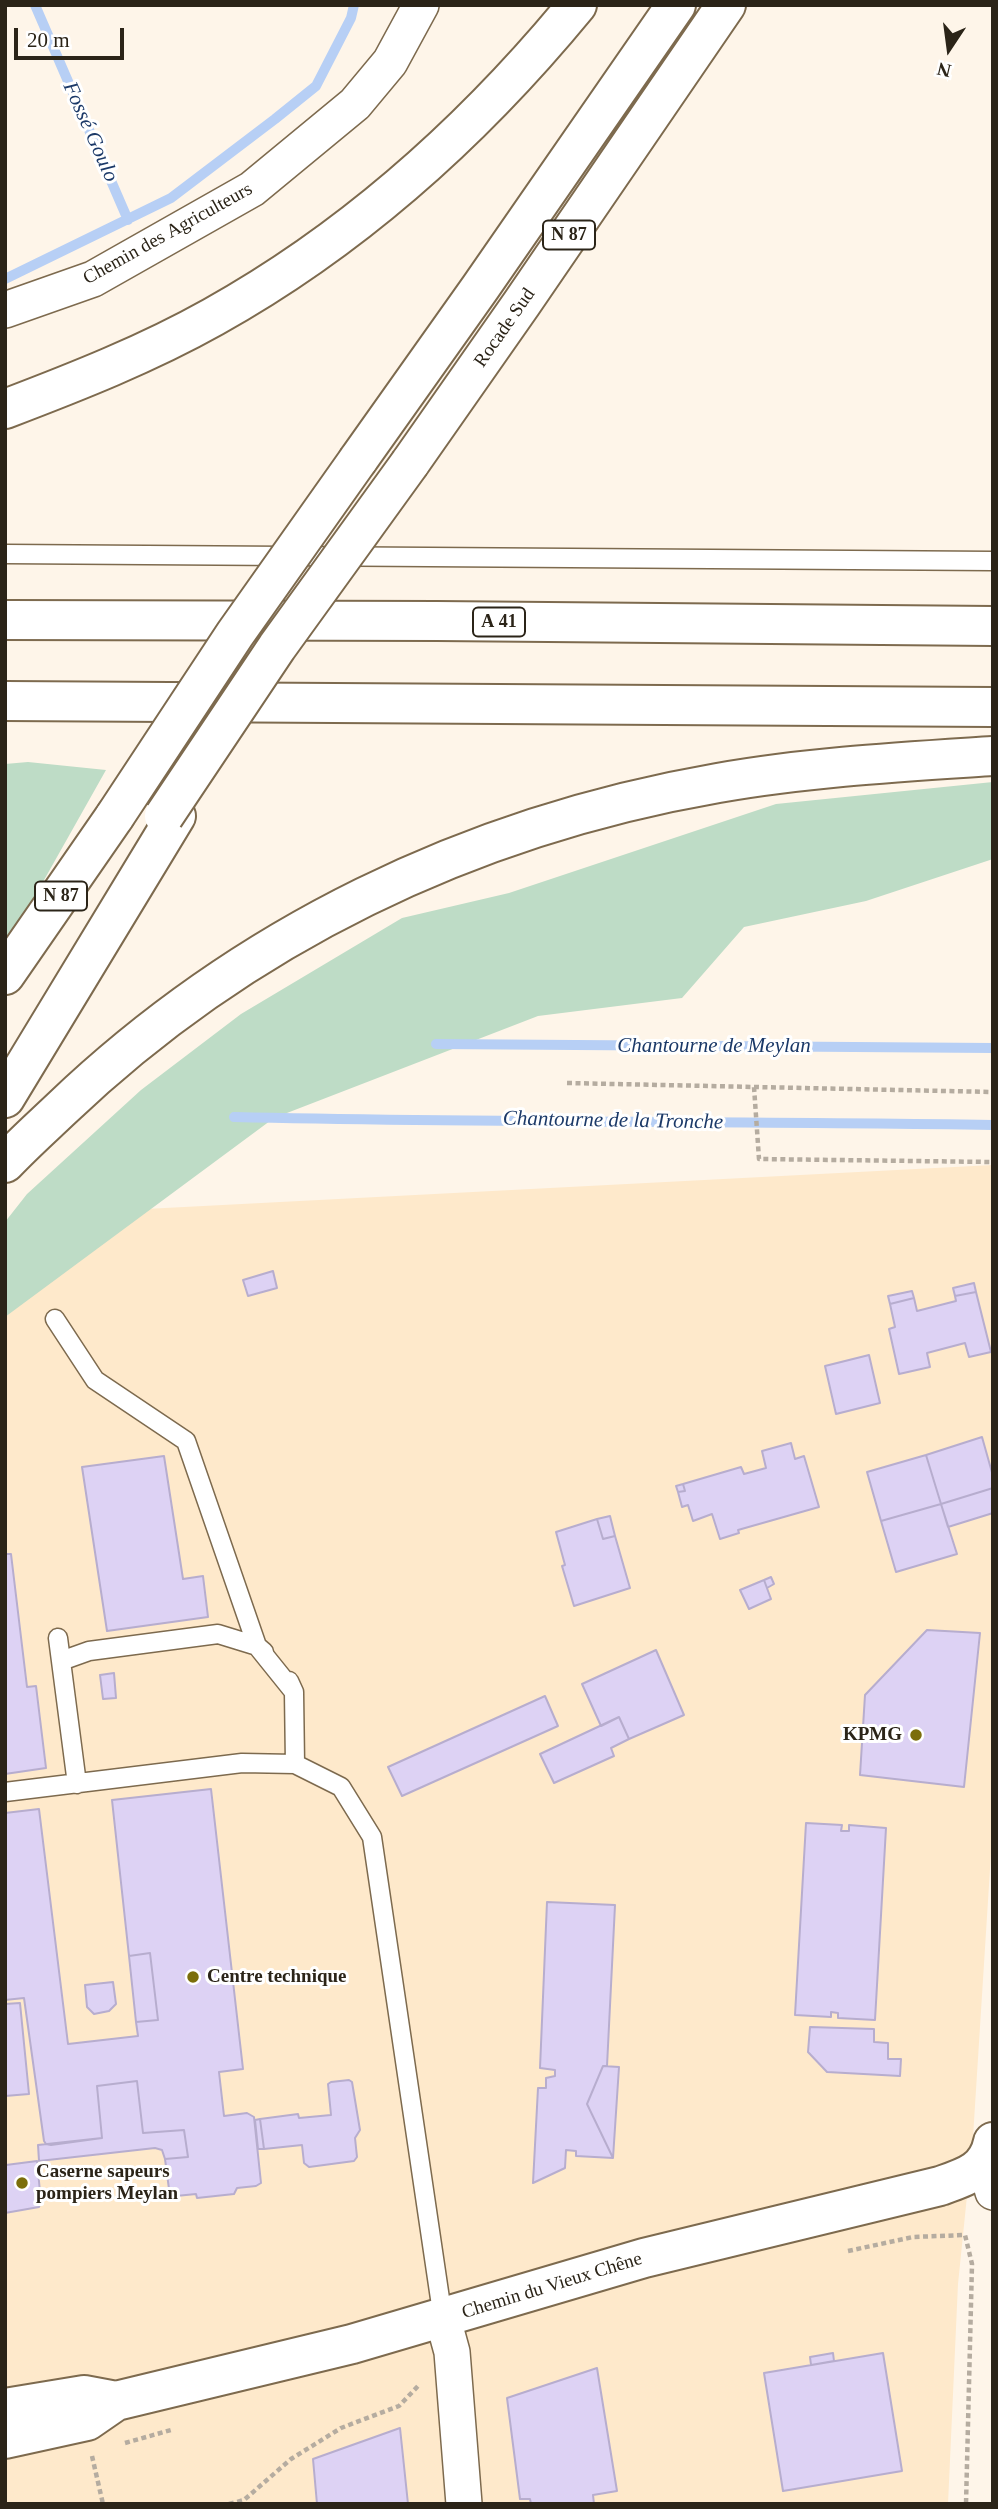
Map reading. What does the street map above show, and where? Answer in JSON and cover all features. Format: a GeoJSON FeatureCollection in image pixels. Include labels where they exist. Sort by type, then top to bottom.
{"type":"FeatureCollection","features":[{"type":"Feature","properties":{"kind":"main road"},"geometry":{"type":"LineString","coordinates":[[5,408],[100,373],[213,317],[290,270],[396,189],[468,125],[577,5]]}},
{"type":"Feature","properties":{"kind":"main road","name":"N 87"},"geometry":{"type":"LineString","coordinates":[[5,975],[115,816],[235,634],[676,5]]}},
{"type":"Feature","properties":{"kind":"main road","name":"Rocade Sud"},"geometry":{"type":"LineString","coordinates":[[170,816],[277,647],[522,303],[726,5]]}},
{"type":"Feature","properties":{"kind":"main road","name":"A 41"},"geometry":{"type":"LineString","coordinates":[[5,621],[438,621],[993,626]]}},
{"type":"Feature","properties":{"kind":"main road"},"geometry":{"type":"LineString","coordinates":[[5,711],[151,700]]}},
{"type":"Feature","properties":{"kind":"main road"},"geometry":{"type":"LineString","coordinates":[[5,701],[993,707]]}},
{"type":"Feature","properties":{"kind":"main road"},"geometry":{"type":"LineString","coordinates":[[5,1163],[106,1066],[197,995],[300,930],[365,895],[434,865],[502,838],[620,805],[717,783],[882,763],[993,756]]}},
{"type":"Feature","properties":{"kind":"main road"},"geometry":{"type":"LineString","coordinates":[[5,1047],[170,816]]}},
{"type":"Feature","properties":{"kind":"main road"},"geometry":{"type":"LineString","coordinates":[[5,1098],[170,816]]}},
{"type":"Feature","properties":{"kind":"main road","name":"Chemin du Vieux Chêne"},"geometry":{"type":"LineString","coordinates":[[5,2439],[87,2421],[116,2401],[352,2344],[447,2336],[644,2258],[940,2186],[964,2178],[991,2159]]}},
{"type":"Feature","properties":{"kind":"main road","name":"Chemin du Vieux Chêne"},"geometry":{"type":"LineString","coordinates":[[5,2408],[84,2395],[116,2401]]}},
{"type":"Feature","properties":{"kind":"street","name":"Chemin des Agriculteurs"},"geometry":{"type":"LineString","coordinates":[[5,310],[93,279],[252,189],[355,104],[390,62],[421,5]]}},
{"type":"Feature","properties":{"kind":"street"},"geometry":{"type":"LineString","coordinates":[[447,2336],[464,2504]]}},
{"type":"Feature","properties":{"kind":"lane"},"geometry":{"type":"LineString","coordinates":[[5,554],[993,561]]}},
{"type":"Feature","properties":{"kind":"lane"},"geometry":{"type":"LineString","coordinates":[[55,1319],[95,1380],[186,1441],[257,1646]]}},
{"type":"Feature","properties":{"kind":"lane"},"geometry":{"type":"LineString","coordinates":[[61,1661],[89,1651],[218,1634],[257,1646],[283,1669],[294,1692],[295,1764]]}},
{"type":"Feature","properties":{"kind":"lane"},"geometry":{"type":"LineString","coordinates":[[58,1638],[77,1784]]}},
{"type":"Feature","properties":{"kind":"lane"},"geometry":{"type":"LineString","coordinates":[[5,1792],[242,1763],[295,1764],[341,1787],[372,1837],[447,2336]]}},
{"type":"Feature","properties":{"kind":"path"},"geometry":{"type":"LineString","coordinates":[[567,1083],[993,1092]]}},
{"type":"Feature","properties":{"kind":"path"},"geometry":{"type":"LineString","coordinates":[[754,1087],[758,1159],[993,1162]]}},
{"type":"Feature","properties":{"kind":"path"},"geometry":{"type":"LineString","coordinates":[[847,2251],[913,2237],[965,2235],[972,2264],[966,2504]]}},
{"type":"Feature","properties":{"kind":"path"},"geometry":{"type":"LineString","coordinates":[[229,2504],[244,2500],[291,2459],[341,2428],[399,2406],[447,2336]]}},
{"type":"Feature","properties":{"kind":"path"},"geometry":{"type":"LineString","coordinates":[[91,2452],[103,2504]]}},
{"type":"Feature","properties":{"kind":"shaded area"},"geometry":{"type":"Polygon","coordinates":[[[993,1165],[993,1822],[973,2137],[958,2284],[948,2504],[5,2504],[5,1297],[107,1211],[993,1165]]]}},
{"type":"Feature","properties":{"kind":"green space"},"geometry":{"type":"Polygon","coordinates":[[[28,762],[106,770],[26,912],[5,940],[5,764],[28,762]]]}},
{"type":"Feature","properties":{"kind":"green space"},"geometry":{"type":"Polygon","coordinates":[[[993,782],[993,859],[866,901],[744,927],[682,998],[538,1016],[274,1118],[5,1317],[5,1222],[27,1194],[141,1090],[241,1014],[402,918],[509,893],[776,804],[993,782]]]}},
{"type":"Feature","properties":{"kind":"building"},"geometry":{"type":"Polygon","coordinates":[[[273,1271],[277,1288],[248,1296],[243,1280],[273,1271]]]}},
{"type":"Feature","properties":{"kind":"building"},"geometry":{"type":"Polygon","coordinates":[[[974,1283],[976,1292],[955,1296],[953,1288],[974,1283]]]}},
{"type":"Feature","properties":{"kind":"building"},"geometry":{"type":"Polygon","coordinates":[[[912,1291],[914,1298],[890,1304],[888,1296],[912,1291]]]}},
{"type":"Feature","properties":{"kind":"building"},"geometry":{"type":"Polygon","coordinates":[[[976,1292],[991,1352],[969,1357],[965,1343],[927,1353],[930,1367],[899,1374],[889,1329],[895,1327],[890,1304],[914,1298],[917,1311],[956,1301],[955,1296],[976,1292]]]}},
{"type":"Feature","properties":{"kind":"building"},"geometry":{"type":"Polygon","coordinates":[[[869,1355],[880,1403],[836,1414],[825,1366],[869,1355]]]}},
{"type":"Feature","properties":{"kind":"building"},"geometry":{"type":"Polygon","coordinates":[[[982,1437],[993,1476],[993,1488],[941,1504],[926,1455],[982,1437]]]}},
{"type":"Feature","properties":{"kind":"building"},"geometry":{"type":"Polygon","coordinates":[[[791,1443],[795,1459],[804,1456],[819,1507],[738,1530],[739,1533],[720,1539],[712,1514],[693,1521],[688,1505],[682,1507],[678,1492],[685,1491],[683,1484],[741,1467],[744,1474],[766,1468],[762,1451],[791,1443]]]}},
{"type":"Feature","properties":{"kind":"building"},"geometry":{"type":"Polygon","coordinates":[[[926,1455],[941,1504],[881,1521],[867,1472],[926,1455]]]}},
{"type":"Feature","properties":{"kind":"building"},"geometry":{"type":"Polygon","coordinates":[[[164,1456],[183,1579],[203,1576],[208,1617],[107,1631],[82,1467],[164,1456]]]}},
{"type":"Feature","properties":{"kind":"building"},"geometry":{"type":"Polygon","coordinates":[[[683,1484],[685,1491],[678,1492],[676,1486],[683,1484]]]}},
{"type":"Feature","properties":{"kind":"building"},"geometry":{"type":"Polygon","coordinates":[[[993,1488],[993,1513],[948,1527],[941,1504],[993,1488]]]}},
{"type":"Feature","properties":{"kind":"building"},"geometry":{"type":"Polygon","coordinates":[[[941,1504],[957,1554],[896,1572],[881,1521],[941,1504]]]}},
{"type":"Feature","properties":{"kind":"building"},"geometry":{"type":"Polygon","coordinates":[[[610,1516],[615,1536],[603,1539],[597,1519],[610,1516]]]}},
{"type":"Feature","properties":{"kind":"building"},"geometry":{"type":"Polygon","coordinates":[[[597,1519],[603,1539],[615,1536],[630,1588],[574,1606],[562,1566],[565,1565],[556,1532],[597,1519]]]}},
{"type":"Feature","properties":{"kind":"building"},"geometry":{"type":"Polygon","coordinates":[[[5,1554],[11,1554],[27,1687],[36,1686],[46,1768],[5,1774],[5,1554]]]}},
{"type":"Feature","properties":{"kind":"building"},"geometry":{"type":"Polygon","coordinates":[[[771,1577],[774,1584],[767,1588],[764,1580],[771,1577]]]}},
{"type":"Feature","properties":{"kind":"building"},"geometry":{"type":"Polygon","coordinates":[[[764,1580],[771,1599],[749,1609],[740,1590],[764,1580]]]}},
{"type":"Feature","properties":{"kind":"building","name":"KPMG"},"geometry":{"type":"Polygon","coordinates":[[[927,1630],[980,1633],[964,1787],[860,1775],[865,1695],[927,1630]]]}},
{"type":"Feature","properties":{"kind":"building"},"geometry":{"type":"Polygon","coordinates":[[[656,1650],[684,1715],[629,1739],[619,1717],[601,1726],[582,1684],[656,1650]]]}},
{"type":"Feature","properties":{"kind":"building"},"geometry":{"type":"Polygon","coordinates":[[[114,1673],[116,1698],[103,1699],[100,1675],[114,1673]]]}},
{"type":"Feature","properties":{"kind":"building"},"geometry":{"type":"Polygon","coordinates":[[[545,1696],[558,1726],[402,1796],[388,1767],[545,1696]]]}},
{"type":"Feature","properties":{"kind":"building"},"geometry":{"type":"Polygon","coordinates":[[[619,1717],[629,1739],[611,1748],[614,1756],[554,1783],[540,1754],[619,1717]]]}},
{"type":"Feature","properties":{"kind":"building","name":"Centre technique"},"geometry":{"type":"Polygon","coordinates":[[[211,1789],[243,2069],[219,2072],[224,2116],[247,2113],[254,2117],[261,2183],[237,2188],[234,2194],[197,2198],[196,2194],[176,2196],[169,2189],[165,2159],[188,2157],[184,2130],[143,2133],[137,2081],[97,2086],[102,2138],[51,2145],[44,2141],[24,1998],[5,2000],[5,1813],[39,1809],[68,2044],[138,2036],[136,2022],[158,2020],[150,1953],[129,1956],[112,1800],[211,1789]]]}},
{"type":"Feature","properties":{"kind":"building"},"geometry":{"type":"Polygon","coordinates":[[[806,1823],[842,1825],[841,1831],[849,1831],[849,1825],[886,1828],[875,2020],[838,2018],[838,2013],[831,2012],[831,2017],[795,2015],[806,1823]]]}},
{"type":"Feature","properties":{"kind":"building"},"geometry":{"type":"Polygon","coordinates":[[[547,1902],[615,1905],[607,2066],[603,2066],[587,2104],[613,2158],[576,2156],[576,2151],[566,2150],[565,2168],[533,2183],[538,2088],[546,2088],[546,2078],[555,2076],[555,2070],[540,2068],[547,1902]]]}},
{"type":"Feature","properties":{"kind":"building"},"geometry":{"type":"Polygon","coordinates":[[[150,1953],[158,2020],[136,2022],[129,1956],[150,1953]]]}},
{"type":"Feature","properties":{"kind":"building"},"geometry":{"type":"Polygon","coordinates":[[[113,1982],[116,2004],[109,2011],[94,2014],[87,2007],[85,1985],[113,1982]]]}},
{"type":"Feature","properties":{"kind":"building"},"geometry":{"type":"Polygon","coordinates":[[[20,2003],[29,2094],[5,2096],[5,2004],[20,2003]]]}},
{"type":"Feature","properties":{"kind":"building"},"geometry":{"type":"Polygon","coordinates":[[[810,2027],[874,2029],[874,2042],[888,2043],[888,2059],[901,2059],[900,2076],[827,2072],[808,2052],[810,2027]]]}},
{"type":"Feature","properties":{"kind":"building"},"geometry":{"type":"Polygon","coordinates":[[[603,2066],[619,2067],[613,2158],[587,2104],[603,2066]]]}},
{"type":"Feature","properties":{"kind":"building"},"geometry":{"type":"Polygon","coordinates":[[[349,2080],[352,2082],[360,2130],[355,2138],[357,2157],[354,2161],[309,2167],[304,2163],[302,2145],[264,2149],[260,2119],[298,2114],[299,2118],[331,2115],[328,2084],[349,2080]]]}},
{"type":"Feature","properties":{"kind":"building"},"geometry":{"type":"Polygon","coordinates":[[[137,2081],[143,2133],[184,2130],[188,2157],[165,2159],[162,2150],[155,2148],[39,2161],[38,2145],[102,2138],[97,2086],[137,2081]]]}},
{"type":"Feature","properties":{"kind":"building"},"geometry":{"type":"Polygon","coordinates":[[[260,2119],[264,2149],[258,2149],[255,2120],[260,2119]]]}},
{"type":"Feature","properties":{"kind":"building","name":"Caserne sapeurs pompiers Meylan"},"geometry":{"type":"Polygon","coordinates":[[[5,2158],[6,2165],[37,2161],[41,2202],[39,2207],[5,2213],[5,2158]]]}},
{"type":"Feature","properties":{"kind":"building"},"geometry":{"type":"Polygon","coordinates":[[[833,2353],[834,2361],[811,2365],[810,2357],[833,2353]]]}},
{"type":"Feature","properties":{"kind":"building"},"geometry":{"type":"Polygon","coordinates":[[[883,2353],[902,2471],[783,2491],[764,2373],[883,2353]]]}},
{"type":"Feature","properties":{"kind":"building"},"geometry":{"type":"Polygon","coordinates":[[[597,2368],[617,2491],[593,2495],[594,2504],[531,2504],[530,2499],[520,2499],[507,2398],[597,2368]]]}},
{"type":"Feature","properties":{"kind":"building"},"geometry":{"type":"Polygon","coordinates":[[[400,2428],[408,2504],[317,2504],[313,2459],[400,2428]]]}},
{"type":"Feature","properties":{"kind":"waterway","name":"Fossé Goulo"},"geometry":{"type":"LineString","coordinates":[[35,5],[128,220]]}},
{"type":"Feature","properties":{"kind":"waterway"},"geometry":{"type":"LineString","coordinates":[[5,279],[171,198],[275,119],[316,86],[351,18],[354,5]]}},
{"type":"Feature","properties":{"kind":"waterway","name":"Chantourne de Meylan"},"geometry":{"type":"LineString","coordinates":[[436,1044],[993,1048]]}},
{"type":"Feature","properties":{"kind":"waterway","name":"Chantourne de la Tronche"},"geometry":{"type":"LineString","coordinates":[[234,1117],[993,1125]]}},
{"type":"Feature","properties":{"kind":"place","name":"KPMG"},"geometry":{"type":"Point","coordinates":[916,1735]}},
{"type":"Feature","properties":{"kind":"place","name":"Centre technique"},"geometry":{"type":"Point","coordinates":[193,1977]}},
{"type":"Feature","properties":{"kind":"place","name":"Caserne sapeurs pompiers Meylan"},"geometry":{"type":"Point","coordinates":[22,2183]}}]}
